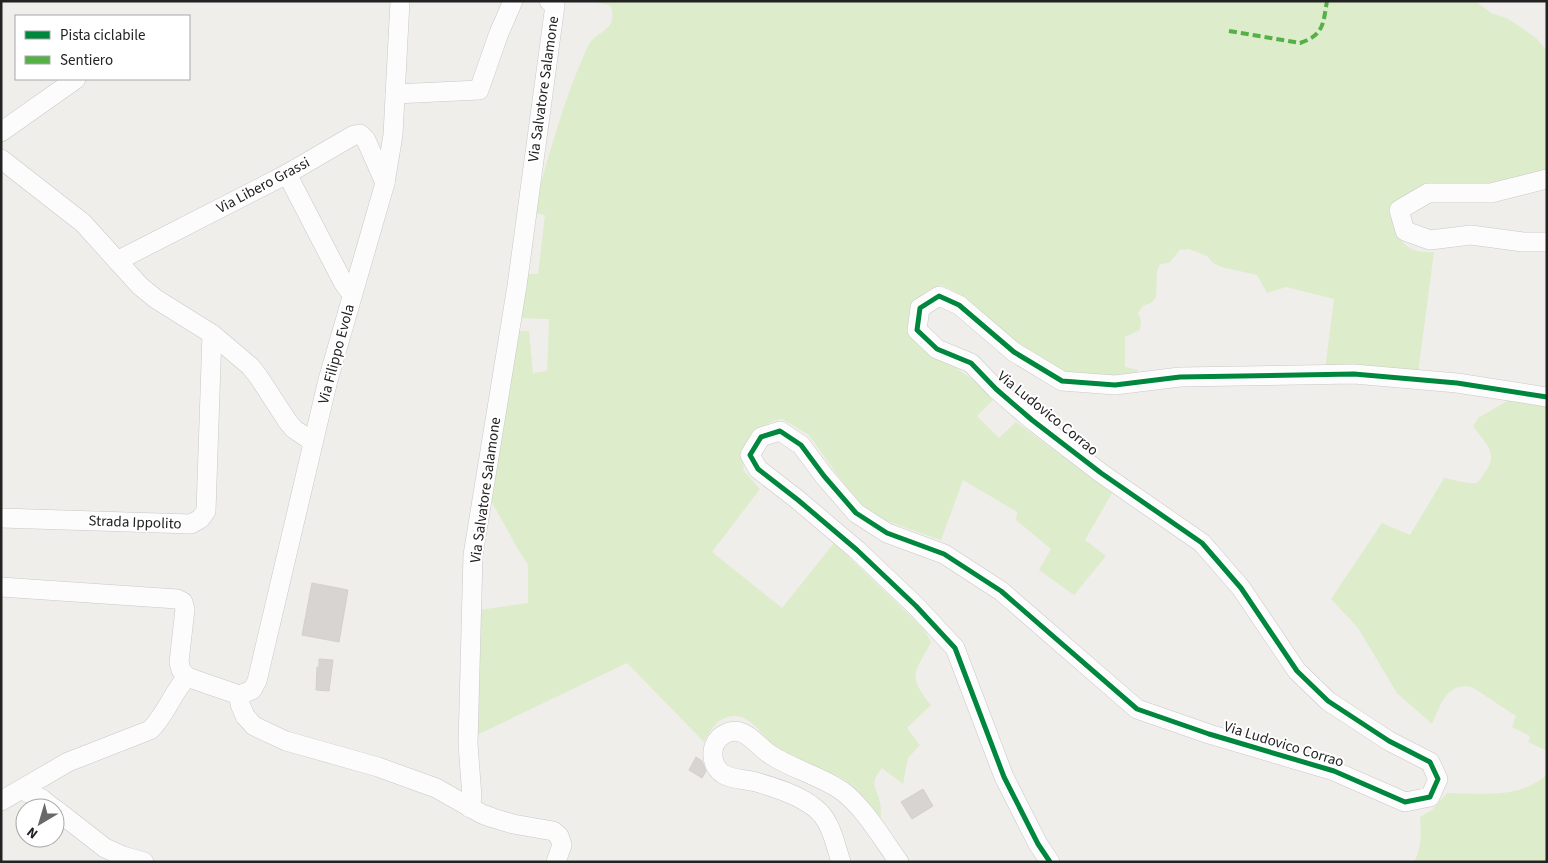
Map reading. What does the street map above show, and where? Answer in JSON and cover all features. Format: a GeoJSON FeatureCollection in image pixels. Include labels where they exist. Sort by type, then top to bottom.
{"type":"FeatureCollection","features":[{"type":"Feature","properties":{"kind":"street","name":"Via Filippo Evola"},"geometry":{"type":"LineString","coordinates":[[239,695],[252,690],[257,681],[333,361],[385,183],[393,135],[400,1]]}},
{"type":"Feature","properties":{"kind":"street"},"geometry":{"type":"LineString","coordinates":[[395,94],[478,90],[513,1]]}},
{"type":"Feature","properties":{"kind":"street","name":"Via Salvatore Salamone"},"geometry":{"type":"LineString","coordinates":[[470,808],[472,797],[468,744],[473,554],[516,286],[554,5],[549,1]]}},
{"type":"Feature","properties":{"kind":"street"},"geometry":{"type":"LineString","coordinates":[[1,132],[75,80]]}},
{"type":"Feature","properties":{"kind":"street","name":"Via Libero Grassi"},"geometry":{"type":"LineString","coordinates":[[118,261],[287,174],[354,135],[360,134],[366,140],[385,183]]}},
{"type":"Feature","properties":{"kind":"street"},"geometry":{"type":"LineString","coordinates":[[1,160],[83,223],[140,286],[156,299],[212,334],[250,366],[288,422],[294,429],[313,442]]}},
{"type":"Feature","properties":{"kind":"street"},"geometry":{"type":"LineString","coordinates":[[287,174],[343,282],[352,295]]}},
{"type":"Feature","properties":{"kind":"street"},"geometry":{"type":"LineString","coordinates":[[1547,179],[1491,193],[1428,193],[1398,210],[1405,231],[1430,240],[1471,235],[1523,242],[1547,242]]}},
{"type":"Feature","properties":{"kind":"street","name":"Via Ludovico Corrao"},"geometry":{"type":"LineString","coordinates":[[1050,862],[1038,844],[1004,777],[955,648],[916,606],[857,550],[758,469],[750,455],[761,437],[780,431],[801,445],[824,476],[856,513],[887,533],[944,554],[1000,591],[1137,709],[1209,734],[1334,771],[1405,802],[1430,797],[1438,779],[1430,762],[1389,741],[1328,701],[1296,671],[1241,588],[1202,543],[1101,473],[1032,420],[996,389],[971,363],[937,349],[918,330],[920,308],[939,296],[959,305],[1014,352],[1062,380],[1115,386],[1180,377],[1354,374],[1457,383],[1547,397]]}},
{"type":"Feature","properties":{"kind":"street","name":"Strada Ippolito"},"geometry":{"type":"LineString","coordinates":[[1,518],[190,524],[200,519],[206,511],[212,334]]}},
{"type":"Feature","properties":{"kind":"street"},"geometry":{"type":"LineString","coordinates":[[1,588],[177,599],[183,602],[185,609],[179,662],[181,670],[187,677],[239,695],[240,704],[245,716],[254,726],[286,741],[378,766],[436,788],[482,814],[513,824],[553,831],[559,836],[562,844],[556,862]]}},
{"type":"Feature","properties":{"kind":"street"},"geometry":{"type":"LineString","coordinates":[[1,801],[68,762],[150,730],[160,720],[177,687],[187,677]]}},
{"type":"Feature","properties":{"kind":"street"},"geometry":{"type":"LineString","coordinates":[[841,862],[831,830],[817,809],[801,798],[755,782],[725,775],[719,770],[713,756],[717,741],[723,735],[738,731],[746,734],[772,756],[808,772],[842,791],[859,808],[899,862]]}},
{"type":"Feature","properties":{"kind":"street"},"geometry":{"type":"LineString","coordinates":[[22,790],[40,798]]}},
{"type":"Feature","properties":{"kind":"street"},"geometry":{"type":"LineString","coordinates":[[65,818],[105,848],[144,862]]}},
{"type":"Feature","properties":{"kind":"street"},"geometry":{"type":"LineString","coordinates":[[87,835],[108,862]]}},
{"type":"Feature","properties":{"kind":"green space"},"geometry":{"type":"Polygon","coordinates":[[[591,1],[1478,1],[1491,13],[1508,19],[1536,38],[1547,51],[1547,173],[1481,187],[1430,187],[1420,189],[1402,199],[1400,239],[1407,246],[1415,250],[1434,252],[1418,373],[1325,369],[1334,299],[1286,287],[1267,293],[1257,275],[1221,267],[1213,263],[1207,256],[1189,249],[1180,250],[1169,263],[1160,264],[1157,271],[1156,297],[1151,303],[1143,306],[1138,313],[1141,321],[1140,330],[1125,337],[1125,367],[1138,370],[1136,376],[1128,381],[1069,374],[1049,365],[1028,351],[953,291],[941,285],[927,291],[914,304],[941,358],[978,383],[993,400],[977,416],[999,438],[1016,422],[1112,493],[1085,540],[1106,556],[1074,595],[1039,570],[1051,549],[1016,520],[1017,512],[963,480],[941,540],[881,519],[863,506],[846,487],[809,435],[782,419],[768,423],[763,427],[742,454],[744,471],[760,489],[712,552],[782,608],[834,543],[923,628],[931,642],[917,668],[916,680],[918,687],[931,705],[907,728],[920,745],[908,758],[903,784],[882,768],[878,774],[875,785],[880,802],[881,818],[862,796],[842,778],[784,753],[775,747],[746,719],[734,716],[723,719],[715,725],[704,742],[627,663],[477,735],[479,610],[528,603],[528,565],[489,497],[513,331],[529,331],[533,373],[547,371],[549,319],[515,318],[522,274],[538,274],[545,215],[533,213],[563,109],[587,48],[611,22],[611,6],[591,1]]]}},
{"type":"Feature","properties":{"kind":"green space"},"geometry":{"type":"Polygon","coordinates":[[[1509,400],[1547,406],[1547,751],[1528,742],[1530,736],[1512,727],[1516,716],[1472,687],[1463,686],[1450,692],[1442,703],[1432,724],[1397,693],[1358,628],[1331,599],[1382,523],[1410,535],[1444,478],[1477,483],[1489,466],[1491,454],[1489,448],[1473,426],[1478,418],[1509,400]]]}},
{"type":"Feature","properties":{"kind":"green space"},"geometry":{"type":"Polygon","coordinates":[[[1547,774],[1547,862],[1414,862],[1420,846],[1420,817],[1432,810],[1447,793],[1486,794],[1513,791],[1537,782],[1547,774]]]}},
{"type":"Feature","properties":{"kind":"building"},"geometry":{"type":"Polygon","coordinates":[[[312,583],[348,590],[339,642],[302,635],[312,583]]]}},
{"type":"Feature","properties":{"kind":"building"},"geometry":{"type":"Polygon","coordinates":[[[319,659],[333,660],[329,691],[316,690],[319,659]]]}},
{"type":"Feature","properties":{"kind":"building"},"geometry":{"type":"Polygon","coordinates":[[[696,757],[702,761],[706,771],[702,778],[689,770],[696,757]]]}},
{"type":"Feature","properties":{"kind":"building"},"geometry":{"type":"Polygon","coordinates":[[[923,789],[933,806],[912,819],[901,802],[923,789]]]}},
{"type":"Feature","properties":{"kind":"marked path"},"geometry":{"type":"LineString","coordinates":[[1229,31],[1300,43],[1314,36],[1321,28],[1327,1]]}},
{"type":"Feature","properties":{"kind":"cycle path"},"geometry":{"type":"LineString","coordinates":[[1050,862],[1038,844],[1004,777],[955,648],[916,606],[857,550],[758,469],[750,455],[761,437],[780,431],[801,445],[824,476],[856,513],[887,533],[944,554],[1001,591],[1137,709],[1209,734],[1334,771],[1405,802],[1430,797],[1438,779],[1430,762],[1389,741],[1328,701],[1297,671],[1241,588],[1202,543],[1101,473],[1032,420],[996,389],[971,363],[937,349],[917,330],[920,308],[939,296],[959,305],[1014,352],[1062,381],[1115,385],[1180,377],[1354,374],[1457,383],[1547,397]]}}]}
